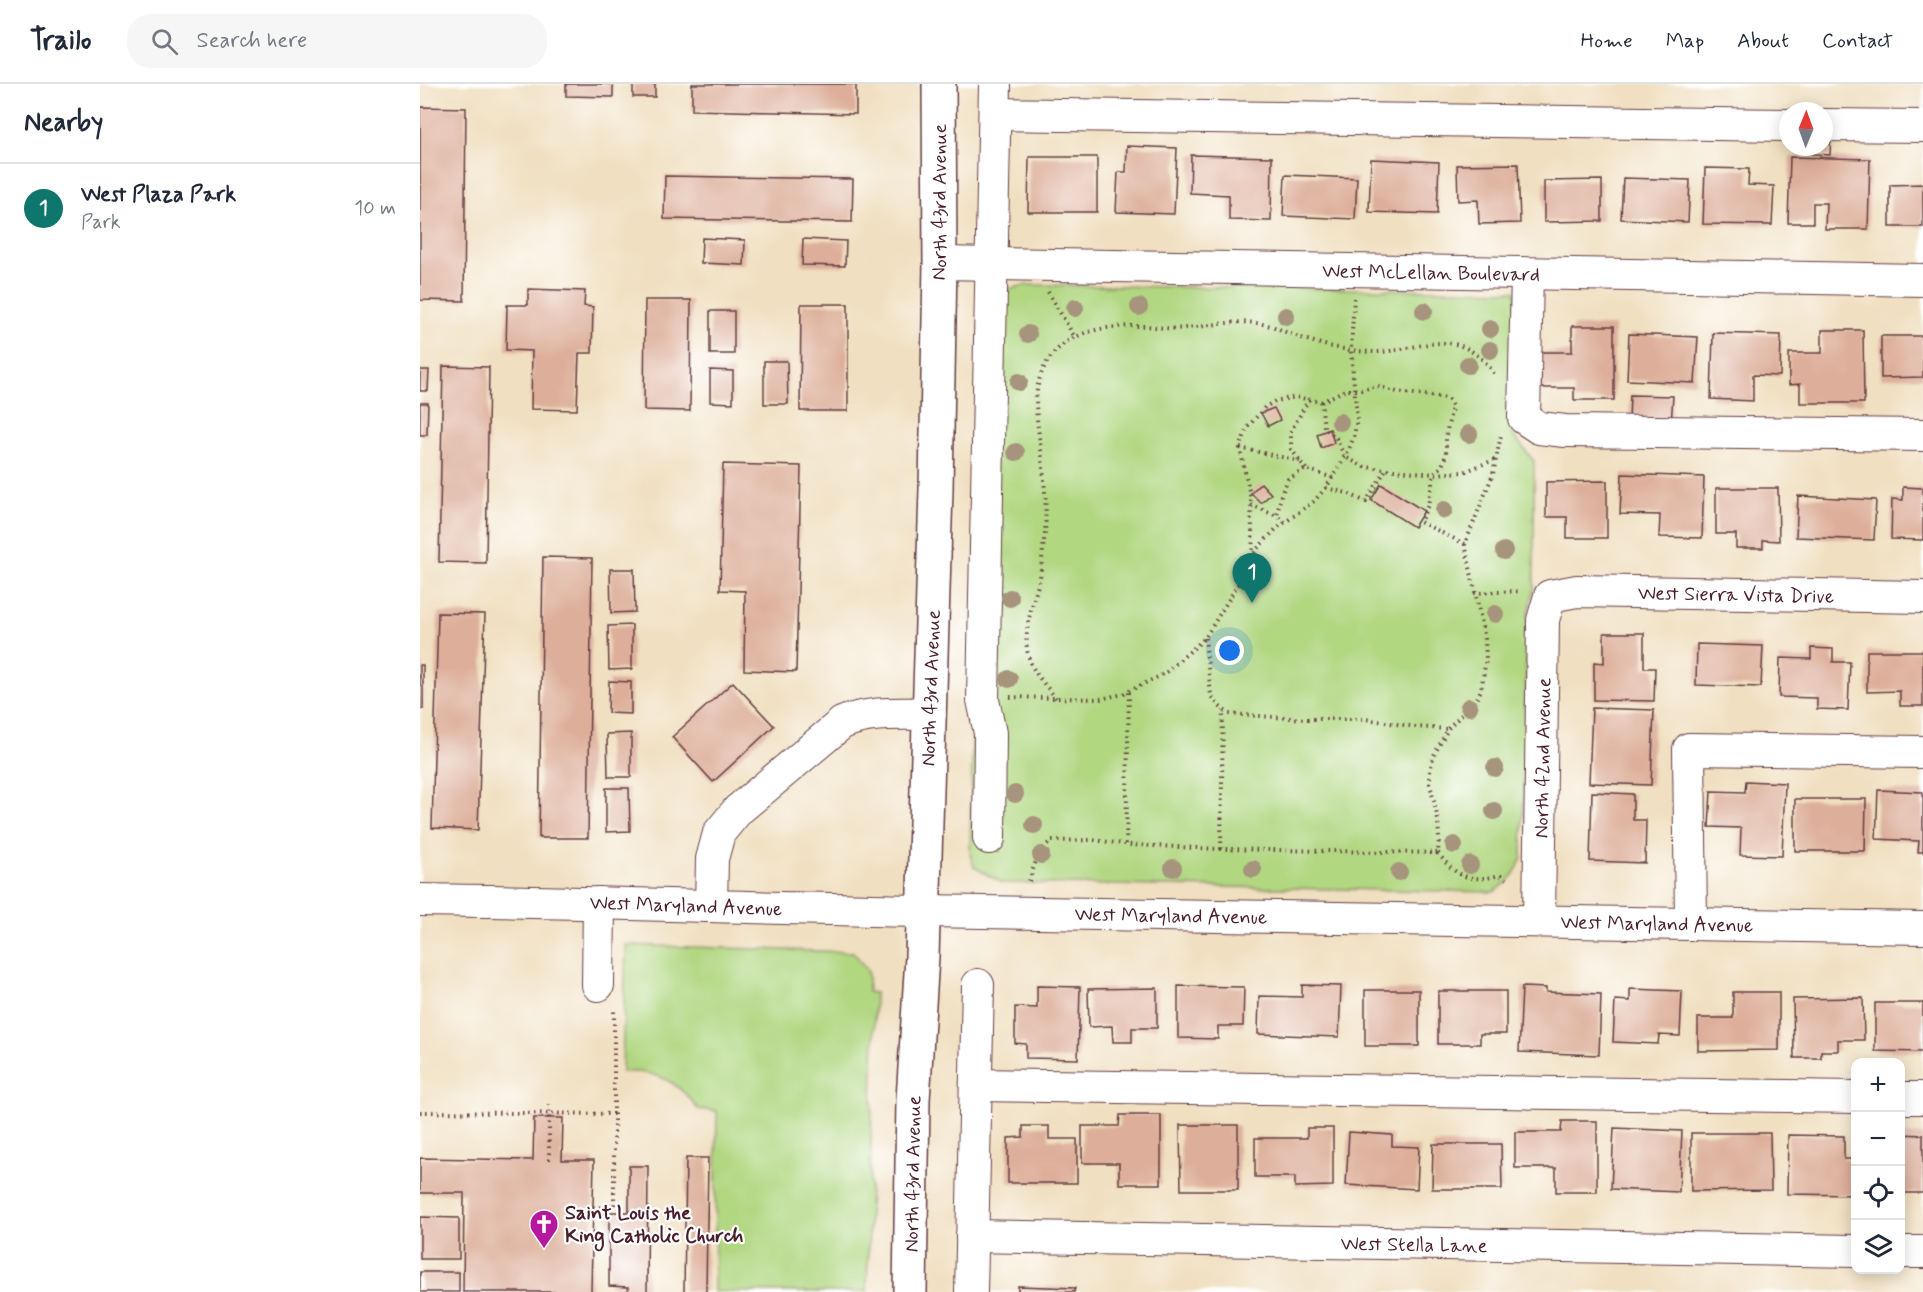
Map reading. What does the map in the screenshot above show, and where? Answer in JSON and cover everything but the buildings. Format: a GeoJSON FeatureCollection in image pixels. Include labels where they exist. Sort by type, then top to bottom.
{"type":"FeatureCollection","features":[{"type":"Feature","properties":{"kind":"main road","name":"North 43rd Avenue"},"geometry":{"type":"LineString","coordinates":[[909,1292],[913,1100],[922,957],[930,714],[940,263],[939,84]]}},
{"type":"Feature","properties":{"kind":"street"},"geometry":{"type":"LineString","coordinates":[[989,838],[990,733],[982,700],[995,99],[1779,125]]}},
{"type":"Feature","properties":{"kind":"street"},"geometry":{"type":"LineString","coordinates":[[1833,125],[1923,126]]}},
{"type":"Feature","properties":{"kind":"street","name":"West McLellan Boulevard"},"geometry":{"type":"LineString","coordinates":[[940,263],[1923,280]]}},
{"type":"Feature","properties":{"kind":"street"},"geometry":{"type":"LineString","coordinates":[[1527,274],[1524,418],[1539,428],[1565,431],[1923,435]]}},
{"type":"Feature","properties":{"kind":"street","name":"West Sierra Vista Drive"},"geometry":{"type":"LineString","coordinates":[[1538,593],[1577,591],[1923,597]]}},
{"type":"Feature","properties":{"kind":"street","name":"North 42nd Avenue"},"geometry":{"type":"LineString","coordinates":[[1538,593],[1543,620],[1539,920]]}},
{"type":"Feature","properties":{"kind":"street"},"geometry":{"type":"LineString","coordinates":[[711,906],[712,859],[715,847],[719,834],[738,810],[842,723],[857,717],[876,714],[930,714]]}},
{"type":"Feature","properties":{"kind":"street"},"geometry":{"type":"LineString","coordinates":[[1691,923],[1689,749],[1923,752]]}},
{"type":"Feature","properties":{"kind":"street","name":"West Maryland Avenue"},"geometry":{"type":"LineString","coordinates":[[420,900],[1923,928]]}},
{"type":"Feature","properties":{"kind":"street"},"geometry":{"type":"LineString","coordinates":[[599,903],[606,995]]}},
{"type":"Feature","properties":{"kind":"street"},"geometry":{"type":"LineString","coordinates":[[971,1292],[978,985]]}},
{"type":"Feature","properties":{"kind":"street"},"geometry":{"type":"LineString","coordinates":[[976,1085],[1851,1097]]}},
{"type":"Feature","properties":{"kind":"street"},"geometry":{"type":"LineString","coordinates":[[1905,1098],[1923,1098]]}},
{"type":"Feature","properties":{"kind":"street","name":"West Stella Lane"},"geometry":{"type":"LineString","coordinates":[[972,1236],[1851,1251]]}},
{"type":"Feature","properties":{"kind":"street"},"geometry":{"type":"LineString","coordinates":[[1905,1252],[1923,1252]]}},
{"type":"Feature","properties":{"kind":"path"},"geometry":{"type":"LineString","coordinates":[[1045,286],[1074,336]]}},
{"type":"Feature","properties":{"kind":"path"},"geometry":{"type":"LineString","coordinates":[[1000,697],[1100,699],[1129,692],[1164,674],[1205,638],[1256,550],[1285,522],[1313,502],[1326,488],[1345,457],[1354,436],[1357,419],[1351,350],[1354,295]]}},
{"type":"Feature","properties":{"kind":"path"},"geometry":{"type":"LineString","coordinates":[[1056,698],[1033,668],[1027,652],[1027,633],[1040,575],[1045,515],[1035,406],[1039,379],[1044,368],[1056,350],[1074,336],[1102,329],[1139,326],[1175,329],[1249,322],[1267,325],[1321,344],[1351,350],[1384,353],[1451,343],[1461,346],[1482,360],[1491,368],[1497,380]]}},
{"type":"Feature","properties":{"kind":"path"},"geometry":{"type":"LineString","coordinates":[[1253,557],[1251,505],[1240,448],[1247,428],[1265,407],[1275,400],[1287,398],[1321,402],[1346,390],[1361,390],[1377,386],[1397,392],[1448,398],[1452,407],[1446,435],[1446,455],[1442,466],[1434,474],[1428,504],[1420,522],[1465,544]]}},
{"type":"Feature","properties":{"kind":"path"},"geometry":{"type":"LineString","coordinates":[[1309,399],[1291,430],[1291,449],[1306,469],[1333,478]]}},
{"type":"Feature","properties":{"kind":"path"},"geometry":{"type":"LineString","coordinates":[[1321,402],[1324,427],[1336,438],[1345,457],[1365,467],[1434,474],[1464,472],[1496,459]]}},
{"type":"Feature","properties":{"kind":"path"},"geometry":{"type":"LineString","coordinates":[[1502,432],[1493,474],[1465,544],[1486,650],[1484,676],[1475,702],[1448,729],[1433,757],[1430,772],[1433,801],[1438,820],[1438,853],[1447,866],[1462,876],[1482,880],[1500,875],[1506,879]]}},
{"type":"Feature","properties":{"kind":"path"},"geometry":{"type":"LineString","coordinates":[[1240,448],[1300,461]]}},
{"type":"Feature","properties":{"kind":"path"},"geometry":{"type":"LineString","coordinates":[[1277,516],[1281,495],[1288,479],[1306,469]]}},
{"type":"Feature","properties":{"kind":"path"},"geometry":{"type":"LineString","coordinates":[[1326,488],[1347,493],[1366,502],[1386,469]]}},
{"type":"Feature","properties":{"kind":"path"},"geometry":{"type":"LineString","coordinates":[[1251,505],[1285,522]]}},
{"type":"Feature","properties":{"kind":"path"},"geometry":{"type":"LineString","coordinates":[[1474,593],[1538,593]]}},
{"type":"Feature","properties":{"kind":"path"},"geometry":{"type":"LineString","coordinates":[[1205,638],[1211,694],[1219,706],[1229,714],[1366,720],[1448,729]]}},
{"type":"Feature","properties":{"kind":"path"},"geometry":{"type":"LineString","coordinates":[[1126,844],[1129,692]]}},
{"type":"Feature","properties":{"kind":"path"},"geometry":{"type":"LineString","coordinates":[[1221,849],[1223,709]]}},
{"type":"Feature","properties":{"kind":"path"},"geometry":{"type":"LineString","coordinates":[[1029,881],[1039,852],[1051,841],[1093,840],[1221,849],[1438,853]]}},
{"type":"Feature","properties":{"kind":"path"},"geometry":{"type":"LineString","coordinates":[[593,1207],[614,1208],[614,1114],[606,995]]}},
{"type":"Feature","properties":{"kind":"path"},"geometry":{"type":"LineString","coordinates":[[549,1100],[549,1160]]}},
{"type":"Feature","properties":{"kind":"path"},"geometry":{"type":"LineString","coordinates":[[420,1112],[614,1114]]}},
{"type":"Feature","properties":{"kind":"green space"},"geometry":{"type":"Polygon","coordinates":[[[1027,285],[1516,291],[1513,435],[1534,461],[1534,588],[1527,618],[1522,858],[1508,882],[1493,892],[1002,883],[974,867],[970,854],[981,295],[1027,285]]]}},
{"type":"Feature","properties":{"kind":"green space"},"geometry":{"type":"Polygon","coordinates":[[[626,945],[853,952],[868,971],[868,992],[875,993],[867,1292],[714,1292],[717,1111],[698,1109],[683,1091],[666,1079],[646,1073],[622,1072],[626,945]]]}},
{"type":"Feature","properties":{"kind":"place","name":"West Plaza Park"},"geometry":{"type":"Point","coordinates":[1252,603]}},
{"type":"Feature","properties":{"kind":"place","name":"Saint Louis the King Catholic Church"},"geometry":{"type":"Point","coordinates":[544,1250]}}]}
